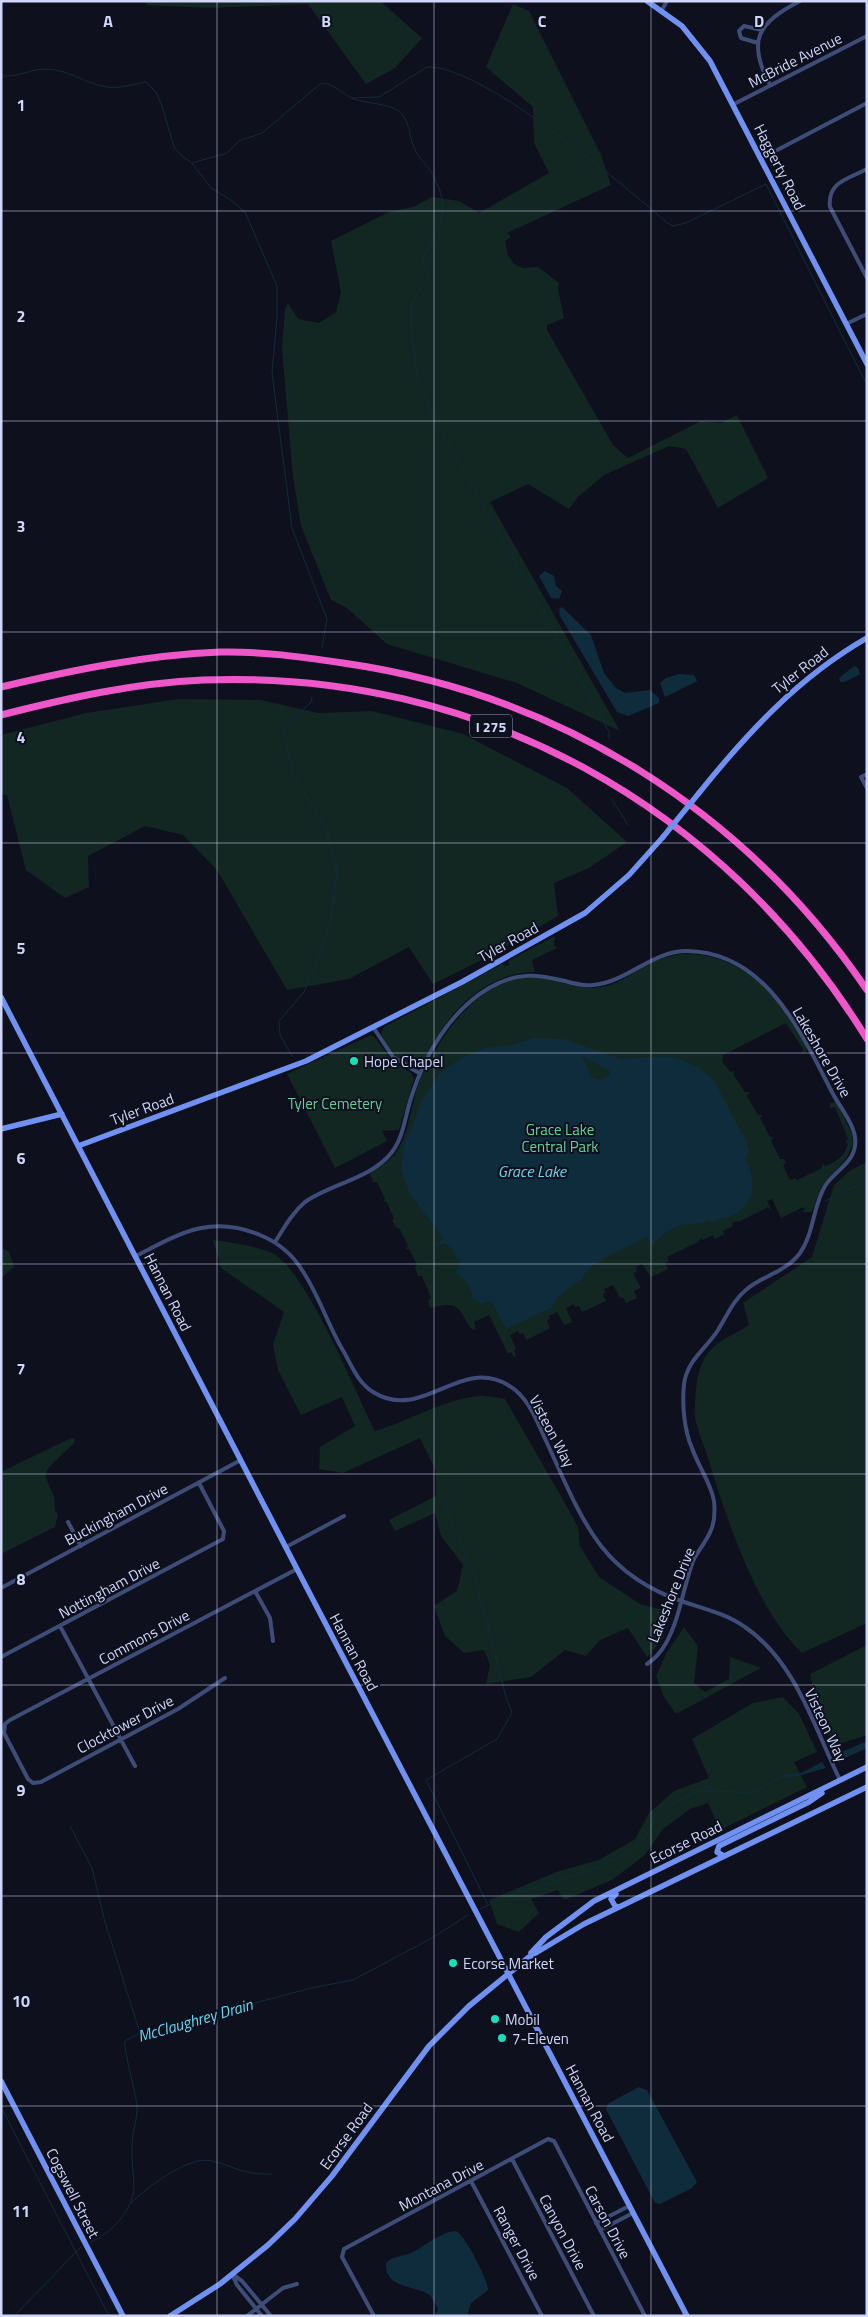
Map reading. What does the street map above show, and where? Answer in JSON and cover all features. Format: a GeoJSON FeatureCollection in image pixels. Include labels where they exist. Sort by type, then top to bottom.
{"type":"FeatureCollection","features":[{"type":"Feature","properties":{"kind":"highway","name":"I 275"},"geometry":{"type":"LineString","coordinates":[[1,688],[81,669],[126,661],[222,652],[272,655],[372,666],[437,681],[491,698],[551,723],[609,752],[662,785],[704,816],[754,857],[796,900],[837,949],[867,990]]}},
{"type":"Feature","properties":{"kind":"highway","name":"I 275"},"geometry":{"type":"LineString","coordinates":[[1,715],[79,696],[131,687],[188,681],[249,679],[305,683],[365,691],[427,705],[489,725],[544,748],[600,777],[633,797],[702,847],[748,888],[791,933],[824,974],[867,1039]]}},
{"type":"Feature","properties":{"kind":"street","name":"Haggerty Road"},"geometry":{"type":"LineString","coordinates":[[647,1],[682,26],[699,45],[734,104],[867,364]]}},
{"type":"Feature","properties":{"kind":"street"},"geometry":{"type":"LineString","coordinates":[[662,10],[667,1]]}},
{"type":"Feature","properties":{"kind":"street"},"geometry":{"type":"LineString","coordinates":[[770,85],[760,64],[758,43],[762,30],[776,14],[800,1]]}},
{"type":"Feature","properties":{"kind":"street"},"geometry":{"type":"LineString","coordinates":[[758,43],[741,38],[739,31],[744,26],[762,30]]}},
{"type":"Feature","properties":{"kind":"street","name":"McBride Avenue"},"geometry":{"type":"LineString","coordinates":[[734,104],[867,37]]}},
{"type":"Feature","properties":{"kind":"street"},"geometry":{"type":"LineString","coordinates":[[762,158],[867,103]]}},
{"type":"Feature","properties":{"kind":"street"},"geometry":{"type":"LineString","coordinates":[[867,169],[835,185],[830,194],[830,207],[867,278]]}},
{"type":"Feature","properties":{"kind":"street"},"geometry":{"type":"LineString","coordinates":[[846,324],[867,314]]}},
{"type":"Feature","properties":{"kind":"street","name":"Tyler Road"},"geometry":{"type":"LineString","coordinates":[[78,1146],[283,1070],[374,1027],[524,948],[584,913],[629,875],[663,838],[749,733],[783,700],[826,665],[867,638]]}},
{"type":"Feature","properties":{"kind":"street"},"geometry":{"type":"LineString","coordinates":[[867,774],[861,777],[867,788]]}},
{"type":"Feature","properties":{"kind":"street","name":"Lakeshore Drive"},"geometry":{"type":"LineString","coordinates":[[274,1242],[293,1214],[307,1201],[373,1168],[390,1154],[401,1135],[419,1074],[430,1053],[457,1014],[477,996],[500,983],[518,977],[534,975],[580,985],[595,985],[612,981],[647,961],[668,952],[713,954],[737,963],[756,976],[791,1016],[852,1126],[856,1141],[853,1154],[823,1190],[809,1234],[799,1253],[785,1268],[751,1286],[741,1294],[715,1335],[693,1359],[688,1371],[684,1388],[687,1432],[690,1446],[711,1489],[715,1510],[711,1532],[694,1558],[668,1641],[655,1658],[647,1664]]}},
{"type":"Feature","properties":{"kind":"street","name":"Hannan Road"},"geometry":{"type":"LineString","coordinates":[[1,997],[507,1973],[688,2316]]}},
{"type":"Feature","properties":{"kind":"street"},"geometry":{"type":"LineString","coordinates":[[374,1027],[393,1057],[419,1074]]}},
{"type":"Feature","properties":{"kind":"street"},"geometry":{"type":"LineString","coordinates":[[1,1129],[62,1114]]}},
{"type":"Feature","properties":{"kind":"street","name":"Visteon Way"},"geometry":{"type":"LineString","coordinates":[[136,1256],[182,1233],[211,1226],[242,1228],[274,1242],[301,1269],[353,1370],[364,1384],[375,1393],[393,1400],[414,1400],[424,1398],[460,1381],[478,1378],[503,1382],[519,1392],[530,1408],[585,1520],[600,1545],[618,1565],[642,1584],[734,1621],[756,1636],[773,1652],[791,1677],[840,1780]]}},
{"type":"Feature","properties":{"kind":"street","name":"Buckingham Drive"},"geometry":{"type":"LineString","coordinates":[[1,1588],[241,1460]]}},
{"type":"Feature","properties":{"kind":"street","name":"Nottingham Drive"},"geometry":{"type":"LineString","coordinates":[[1,1657],[225,1536],[223,1527],[199,1483]]}},
{"type":"Feature","properties":{"kind":"street"},"geometry":{"type":"LineString","coordinates":[[286,1547],[344,1516]]}},
{"type":"Feature","properties":{"kind":"street"},"geometry":{"type":"LineString","coordinates":[[68,1522],[81,1546]]}},
{"type":"Feature","properties":{"kind":"street","name":"Commons Drive"},"geometry":{"type":"LineString","coordinates":[[34,1783],[27,1776],[4,1734],[4,1727],[10,1720],[297,1569]]}},
{"type":"Feature","properties":{"kind":"street"},"geometry":{"type":"LineString","coordinates":[[255,1591],[270,1618],[273,1641]]}},
{"type":"Feature","properties":{"kind":"street"},"geometry":{"type":"LineString","coordinates":[[60,1626],[135,1766]]}},
{"type":"Feature","properties":{"kind":"street","name":"Clocktower Drive"},"geometry":{"type":"LineString","coordinates":[[34,1783],[43,1781],[178,1709],[225,1678]]}},
{"type":"Feature","properties":{"kind":"street","name":"Ecorse Road"},"geometry":{"type":"LineString","coordinates":[[528,1957],[546,1937],[577,1912],[867,1767]]}},
{"type":"Feature","properties":{"kind":"street","name":"Ecorse Road"},"geometry":{"type":"LineString","coordinates":[[170,2316],[201,2298],[232,2274],[268,2245],[304,2210],[430,2046],[457,2017],[528,1957],[578,1927],[867,1787]]}},
{"type":"Feature","properties":{"kind":"street"},"geometry":{"type":"LineString","coordinates":[[724,1856],[717,1852],[718,1846],[809,1802],[825,1789]]}},
{"type":"Feature","properties":{"kind":"street"},"geometry":{"type":"LineString","coordinates":[[619,1907],[613,1904],[612,1897],[647,1879],[652,1873]]}},
{"type":"Feature","properties":{"kind":"street","name":"Cogswell Street"},"geometry":{"type":"LineString","coordinates":[[1,2081],[123,2316]]}},
{"type":"Feature","properties":{"kind":"street","name":"Montana Drive"},"geometry":{"type":"LineString","coordinates":[[374,2316],[342,2257],[342,2252],[551,2139]]}},
{"type":"Feature","properties":{"kind":"street","name":"Carson Drive"},"geometry":{"type":"LineString","coordinates":[[551,2139],[645,2316]]}},
{"type":"Feature","properties":{"kind":"street","name":"Canyon Drive"},"geometry":{"type":"LineString","coordinates":[[512,2159],[594,2316]]}},
{"type":"Feature","properties":{"kind":"street","name":"Ranger Drive"},"geometry":{"type":"LineString","coordinates":[[472,2181],[542,2316]]}},
{"type":"Feature","properties":{"kind":"street"},"geometry":{"type":"LineString","coordinates":[[596,2223],[629,2206]]}},
{"type":"Feature","properties":{"kind":"street"},"geometry":{"type":"LineString","coordinates":[[600,2230],[633,2212]]}},
{"type":"Feature","properties":{"kind":"street"},"geometry":{"type":"LineString","coordinates":[[232,2274],[242,2281],[271,2316]]}},
{"type":"Feature","properties":{"kind":"street"},"geometry":{"type":"LineString","coordinates":[[232,2274],[237,2285],[262,2316]]}},
{"type":"Feature","properties":{"kind":"street"},"geometry":{"type":"LineString","coordinates":[[247,2316],[284,2288],[297,2284]]}},
{"type":"Feature","properties":{"kind":"green space"},"geometry":{"type":"Polygon","coordinates":[[[144,1],[380,1],[422,38],[395,68],[366,84],[308,4],[210,8],[148,5],[144,1]]]}},
{"type":"Feature","properties":{"kind":"green space"},"geometry":{"type":"Polygon","coordinates":[[[513,4],[529,11],[601,155],[611,185],[507,233],[511,237],[505,241],[508,255],[514,264],[523,268],[538,267],[559,283],[558,289],[564,318],[547,325],[547,330],[613,445],[628,458],[701,421],[721,423],[737,415],[768,478],[718,508],[686,449],[669,446],[604,475],[578,497],[569,509],[528,484],[490,502],[620,731],[517,683],[387,644],[347,608],[331,600],[301,526],[293,477],[282,349],[285,309],[288,303],[298,319],[319,323],[336,312],[341,292],[331,241],[389,212],[413,207],[432,197],[459,201],[479,213],[549,173],[534,143],[533,107],[486,67],[513,4]]]}},
{"type":"Feature","properties":{"kind":"green space"},"geometry":{"type":"Polygon","coordinates":[[[179,699],[261,700],[318,713],[372,711],[463,734],[567,788],[627,842],[589,868],[554,883],[558,916],[488,957],[433,984],[409,947],[349,979],[287,990],[217,870],[183,835],[145,826],[88,856],[89,887],[65,898],[26,870],[7,795],[1,794],[1,735],[86,713],[179,699]]]}},
{"type":"Feature","properties":{"kind":"green space"},"geometry":{"type":"Polygon","coordinates":[[[555,936],[554,945],[557,948],[532,960],[535,972],[509,976],[496,981],[462,1005],[445,1025],[429,1053],[418,1067],[406,1065],[395,1056],[387,1045],[381,1034],[384,1027],[502,964],[509,965],[508,961],[555,936]]]}},
{"type":"Feature","properties":{"kind":"green space","name":"Grace Lake"},"geometry":{"type":"Polygon","coordinates":[[[682,954],[704,956],[724,961],[758,981],[785,1011],[807,1047],[806,1052],[802,1053],[803,1049],[786,1023],[723,1055],[722,1062],[731,1072],[735,1071],[733,1074],[745,1092],[750,1092],[747,1096],[758,1115],[762,1115],[760,1118],[770,1137],[773,1137],[771,1141],[780,1159],[784,1159],[786,1163],[783,1165],[790,1180],[795,1178],[797,1180],[822,1168],[822,1164],[825,1166],[840,1158],[846,1148],[848,1144],[845,1142],[848,1139],[835,1107],[830,1108],[830,1103],[837,1102],[852,1134],[853,1144],[846,1159],[822,1186],[812,1212],[801,1212],[805,1210],[803,1207],[781,1218],[772,1199],[767,1201],[772,1211],[768,1207],[738,1222],[736,1221],[732,1223],[733,1226],[723,1231],[724,1234],[715,1239],[713,1235],[703,1240],[701,1238],[698,1242],[667,1257],[669,1261],[665,1263],[668,1269],[651,1277],[642,1264],[636,1267],[637,1272],[633,1273],[641,1288],[634,1291],[637,1298],[626,1303],[623,1297],[620,1298],[613,1285],[604,1289],[606,1292],[603,1294],[606,1301],[582,1312],[579,1306],[575,1307],[574,1304],[566,1308],[572,1322],[564,1325],[557,1312],[549,1316],[550,1319],[547,1321],[550,1328],[526,1340],[523,1333],[520,1334],[518,1331],[510,1335],[516,1349],[514,1350],[516,1356],[514,1357],[511,1352],[508,1354],[489,1315],[474,1322],[476,1329],[473,1330],[457,1308],[445,1305],[430,1308],[428,1300],[431,1298],[422,1276],[418,1276],[415,1267],[417,1265],[409,1249],[406,1249],[408,1246],[399,1228],[396,1228],[392,1220],[394,1218],[386,1201],[383,1202],[385,1199],[377,1182],[373,1182],[370,1174],[391,1158],[400,1146],[408,1126],[419,1083],[431,1057],[454,1023],[483,994],[500,984],[519,978],[547,979],[586,988],[607,986],[618,982],[652,962],[682,954]]]}},
{"type":"Feature","properties":{"kind":"green space","name":"Tyler Cemetery"},"geometry":{"type":"Polygon","coordinates":[[[371,1035],[391,1059],[409,1071],[414,1079],[399,1130],[382,1131],[387,1141],[335,1168],[287,1074],[371,1035]]]}},
{"type":"Feature","properties":{"kind":"green space"},"geometry":{"type":"Polygon","coordinates":[[[867,1162],[867,1623],[802,1653],[771,1614],[734,1537],[695,1418],[697,1382],[707,1354],[719,1343],[749,1325],[743,1303],[812,1257],[834,1185],[851,1170],[867,1162]]]}},
{"type":"Feature","properties":{"kind":"green space"},"geometry":{"type":"Polygon","coordinates":[[[213,1240],[265,1250],[272,1253],[285,1264],[300,1282],[315,1307],[375,1431],[465,1398],[488,1396],[505,1399],[578,1527],[580,1546],[599,1577],[640,1604],[670,1612],[662,1640],[647,1657],[628,1628],[600,1640],[586,1656],[565,1650],[531,1677],[486,1684],[490,1665],[484,1650],[464,1653],[445,1636],[434,1606],[457,1591],[463,1565],[441,1536],[435,1513],[395,1531],[389,1520],[436,1496],[436,1471],[420,1438],[343,1473],[319,1469],[320,1447],[355,1426],[342,1397],[301,1415],[278,1370],[273,1344],[284,1312],[221,1268],[213,1240]]]}},
{"type":"Feature","properties":{"kind":"green space"},"geometry":{"type":"Polygon","coordinates":[[[1,1247],[9,1252],[14,1267],[1,1278],[1,1247]]]}},
{"type":"Feature","properties":{"kind":"green space"},"geometry":{"type":"Polygon","coordinates":[[[71,1438],[75,1439],[74,1443],[49,1467],[45,1475],[54,1497],[55,1511],[58,1514],[55,1527],[1,1554],[1,1472],[71,1438]]]}},
{"type":"Feature","properties":{"kind":"green space"},"geometry":{"type":"Polygon","coordinates":[[[684,1627],[698,1646],[694,1683],[705,1692],[729,1679],[730,1657],[761,1668],[676,1714],[664,1697],[656,1676],[666,1654],[684,1627]]]}},
{"type":"Feature","properties":{"kind":"green space"},"geometry":{"type":"Polygon","coordinates":[[[867,1645],[867,1735],[836,1745],[819,1711],[810,1674],[867,1645]]]}},
{"type":"Feature","properties":{"kind":"green space"},"geometry":{"type":"Polygon","coordinates":[[[783,1697],[799,1714],[817,1752],[794,1762],[807,1787],[720,1830],[708,1803],[690,1809],[663,1829],[645,1855],[612,1880],[564,1900],[558,1890],[531,1899],[539,1913],[519,1932],[497,1924],[489,1900],[559,1871],[599,1860],[635,1839],[649,1813],[674,1791],[709,1778],[692,1739],[753,1703],[783,1697]]]}},
{"type":"Feature","properties":{"kind":"water"},"geometry":{"type":"Polygon","coordinates":[[[545,571],[554,576],[556,586],[562,591],[559,599],[551,598],[539,576],[545,571]]]}},
{"type":"Feature","properties":{"kind":"water"},"geometry":{"type":"Polygon","coordinates":[[[562,607],[591,635],[604,673],[616,688],[625,693],[650,690],[659,698],[659,703],[628,716],[617,712],[560,616],[559,609],[562,607]]]}},
{"type":"Feature","properties":{"kind":"water"},"geometry":{"type":"Polygon","coordinates":[[[854,666],[858,668],[860,674],[845,682],[840,682],[839,678],[854,666]]]}},
{"type":"Feature","properties":{"kind":"water"},"geometry":{"type":"Polygon","coordinates":[[[680,674],[694,675],[697,681],[665,697],[660,683],[666,678],[680,674]]]}},
{"type":"Feature","properties":{"kind":"water","name":"Grace Lake"},"geometry":{"type":"Polygon","coordinates":[[[534,1038],[563,1039],[621,1059],[667,1056],[680,1059],[699,1068],[714,1080],[744,1135],[749,1151],[745,1159],[753,1181],[751,1195],[735,1214],[718,1219],[712,1223],[709,1220],[702,1223],[677,1226],[652,1245],[647,1237],[604,1258],[604,1260],[589,1269],[581,1282],[576,1282],[558,1297],[551,1308],[506,1329],[491,1301],[481,1304],[476,1299],[473,1301],[468,1284],[456,1273],[459,1264],[453,1250],[445,1243],[435,1246],[443,1238],[410,1194],[401,1170],[404,1143],[420,1103],[439,1074],[461,1058],[485,1048],[513,1045],[534,1038]],[[582,1056],[592,1078],[600,1080],[610,1075],[609,1070],[582,1056]]]}},
{"type":"Feature","properties":{"kind":"water"},"geometry":{"type":"Polygon","coordinates":[[[867,1741],[867,1748],[841,1760],[839,1753],[867,1741]]]}},
{"type":"Feature","properties":{"kind":"water"},"geometry":{"type":"Polygon","coordinates":[[[822,1762],[826,1768],[798,1776],[782,1778],[786,1775],[801,1773],[822,1762]]]}},
{"type":"Feature","properties":{"kind":"water"},"geometry":{"type":"Polygon","coordinates":[[[639,2087],[647,2090],[697,2182],[692,2188],[660,2204],[655,2203],[606,2109],[609,2103],[639,2087]]]}},
{"type":"Feature","properties":{"kind":"water"},"geometry":{"type":"Polygon","coordinates":[[[456,2231],[465,2240],[475,2258],[488,2290],[471,2303],[467,2316],[435,2316],[438,2309],[430,2295],[395,2282],[390,2278],[386,2263],[394,2258],[411,2253],[445,2234],[456,2231]]]}},
{"type":"Feature","properties":{"kind":"waterway"},"geometry":{"type":"LineString","coordinates":[[352,98],[379,97],[427,67],[451,71],[481,85],[515,105],[551,130],[673,226],[686,223],[766,184],[867,385]]}},
{"type":"Feature","properties":{"kind":"waterway"},"geometry":{"type":"LineString","coordinates":[[1,76],[52,69],[107,87],[122,87],[146,82],[156,92],[174,147],[192,163],[211,188],[231,200],[245,212],[277,286],[277,317],[272,373],[292,528],[327,619],[322,647]]}},
{"type":"Feature","properties":{"kind":"waterway"},"geometry":{"type":"LineString","coordinates":[[192,163],[227,153],[239,141],[262,133],[320,84],[333,86],[354,99],[393,108],[405,118],[416,151],[433,175],[439,188],[443,209],[434,238],[422,260],[429,276],[411,304],[411,328],[418,380],[431,412],[609,732],[609,739]]}},
{"type":"Feature","properties":{"kind":"waterway"},"geometry":{"type":"LineString","coordinates":[[292,1056],[280,1035],[279,1021],[304,992],[320,953],[330,923],[337,872],[326,828],[293,775],[284,729],[311,702],[312,697]]}},
{"type":"Feature","properties":{"kind":"waterway"},"geometry":{"type":"LineString","coordinates":[[611,798],[628,825]]}},
{"type":"Feature","properties":{"kind":"waterway"},"geometry":{"type":"LineString","coordinates":[[825,1201],[867,1181]]}},
{"type":"Feature","properties":{"kind":"waterway"},"geometry":{"type":"LineString","coordinates":[[463,1484],[453,1497],[443,1502],[475,1577],[505,1694],[512,1713],[497,1739],[426,1780],[488,1905]]}},
{"type":"Feature","properties":{"kind":"waterway","name":"McClaughrey Drain"},"geometry":{"type":"LineString","coordinates":[[480,1909],[511,1895],[588,1871],[615,1859],[633,1849],[645,1837],[654,1821],[668,1806],[701,1790],[752,1793],[785,1775],[795,1775]]}},
{"type":"Feature","properties":{"kind":"waterway"},"geometry":{"type":"LineString","coordinates":[[70,1826],[92,1868],[105,1922],[140,2033]]}},
{"type":"Feature","properties":{"kind":"waterway","name":"McClaughrey Drain"},"geometry":{"type":"LineString","coordinates":[[90,2242],[105,2234],[119,2221],[130,2205],[133,2196],[132,2146],[137,2104],[127,2060],[125,2041],[136,2035],[311,1988],[353,1980],[432,1938],[468,1915]]}},
{"type":"Feature","properties":{"kind":"waterway"},"geometry":{"type":"LineString","coordinates":[[1,2107],[109,2316]]}},
{"type":"Feature","properties":{"kind":"waterway"},"geometry":{"type":"LineString","coordinates":[[129,2205],[156,2182],[191,2163],[212,2161],[247,2172],[271,2174]]}},
{"type":"Feature","properties":{"kind":"waterway","name":"McClaughrey Drain"},"geometry":{"type":"LineString","coordinates":[[14,2316],[81,2247]]}},
{"type":"Feature","properties":{"kind":"place","name":"Hope Chapel"},"geometry":{"type":"Point","coordinates":[354,1061]}},
{"type":"Feature","properties":{"kind":"place","name":"Ecorse Market"},"geometry":{"type":"Point","coordinates":[453,1963]}},
{"type":"Feature","properties":{"kind":"place","name":"Mobil"},"geometry":{"type":"Point","coordinates":[495,2019]}},
{"type":"Feature","properties":{"kind":"place","name":"7-Eleven"},"geometry":{"type":"Point","coordinates":[502,2038]}},
{"type":"Feature","properties":{"kind":"park label","name":"Grace Lake Central Park"},"geometry":{"type":"Point","coordinates":[560,1138]}}]}
